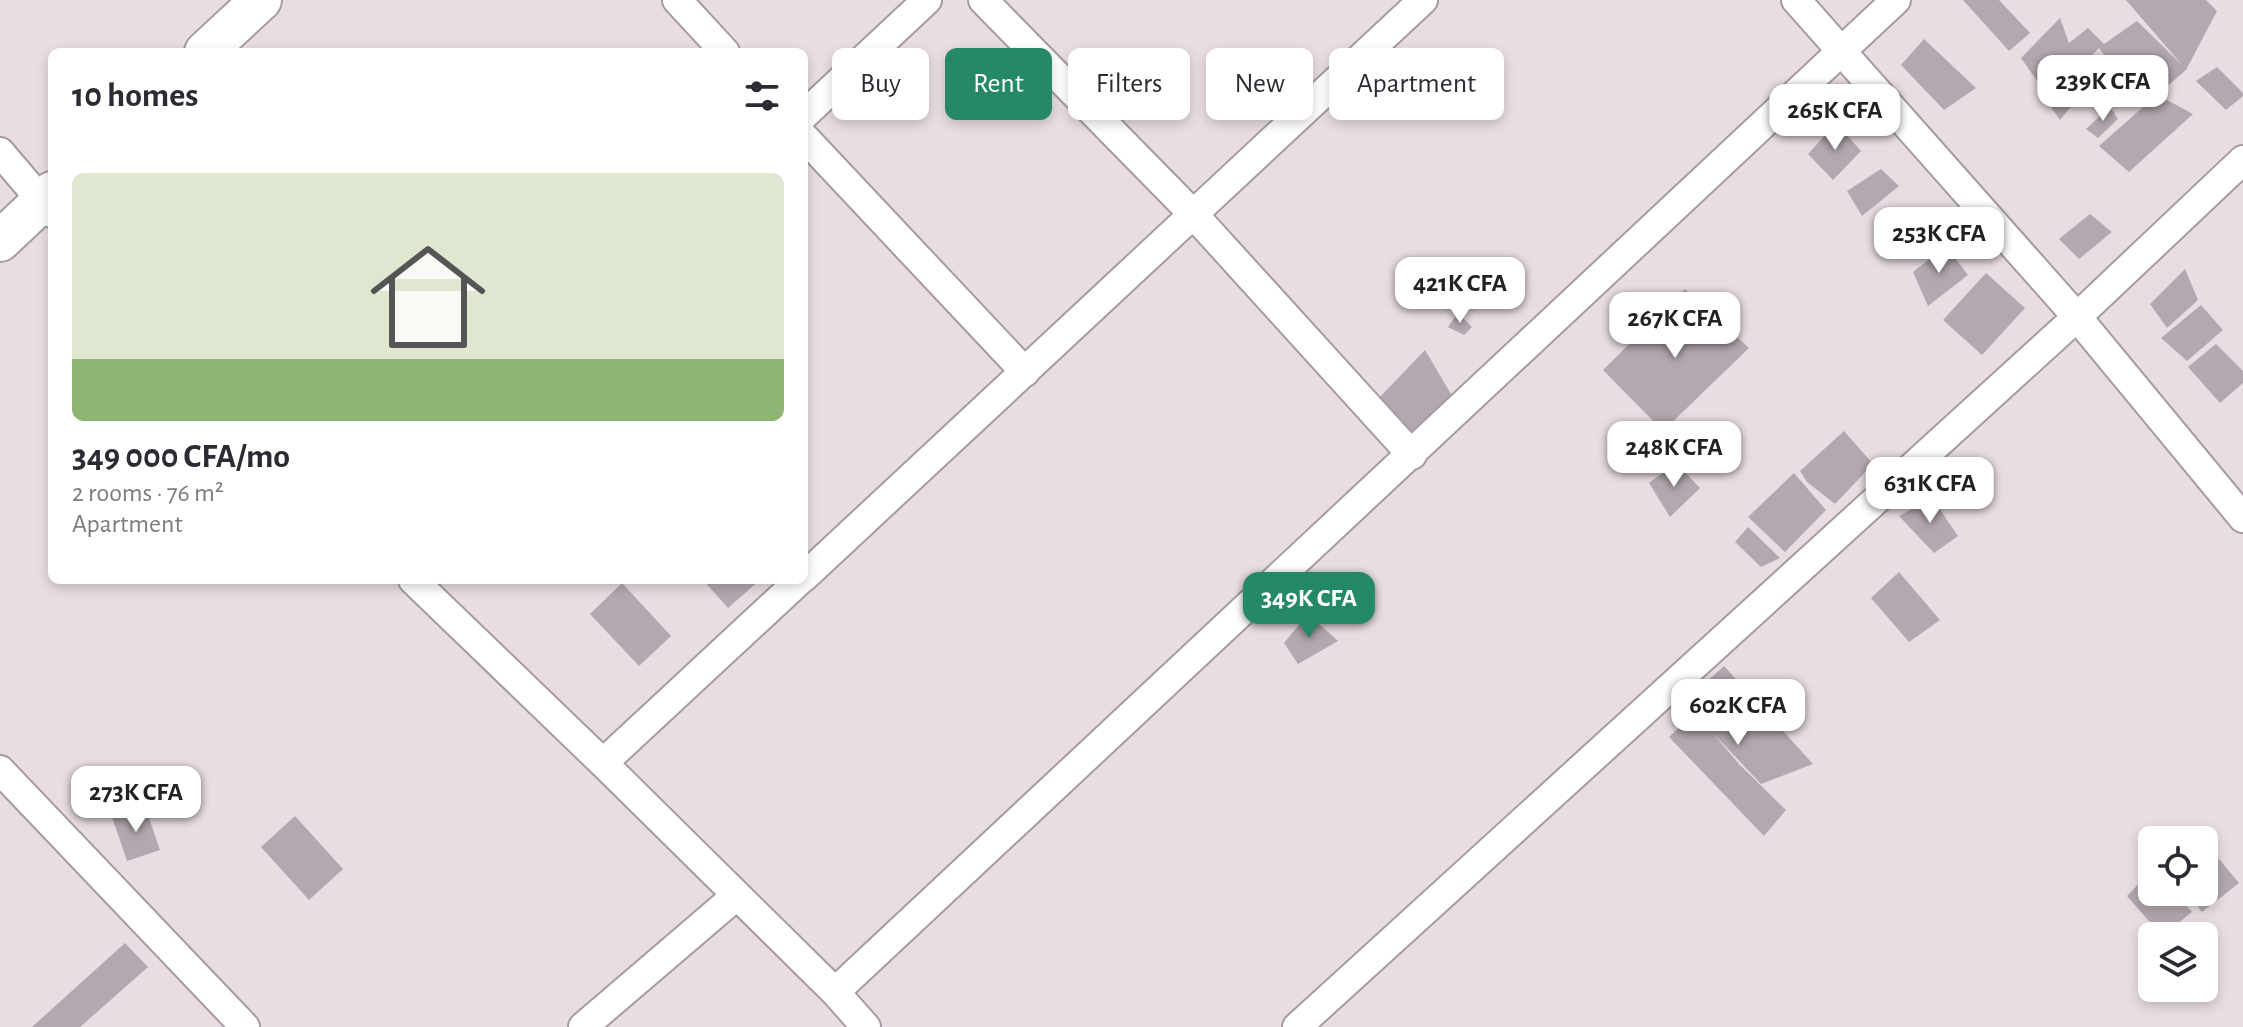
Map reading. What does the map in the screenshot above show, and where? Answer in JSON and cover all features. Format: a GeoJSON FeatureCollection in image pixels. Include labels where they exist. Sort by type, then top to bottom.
{"type":"FeatureCollection","features":[{"type":"Feature","properties":{"kind":"street"},"geometry":{"type":"LineString","coordinates":[[209,48],[261,0]]}},
{"type":"Feature","properties":{"kind":"street"},"geometry":{"type":"LineString","coordinates":[[677,0],[721,48]]}},
{"type":"Feature","properties":{"kind":"street"},"geometry":{"type":"LineString","coordinates":[[808,111],[927,0]]}},
{"type":"Feature","properties":{"kind":"street"},"geometry":{"type":"LineString","coordinates":[[983,0],[1194,215],[1412,455]]}},
{"type":"Feature","properties":{"kind":"street"},"geometry":{"type":"LineString","coordinates":[[808,572],[1423,0]]}},
{"type":"Feature","properties":{"kind":"street"},"geometry":{"type":"LineString","coordinates":[[1796,0],[2077,317],[2243,518]]}},
{"type":"Feature","properties":{"kind":"street"},"geometry":{"type":"LineString","coordinates":[[835,992],[1896,0]]}},
{"type":"Feature","properties":{"kind":"street"},"geometry":{"type":"LineString","coordinates":[[808,141],[1025,372]]}},
{"type":"Feature","properties":{"kind":"street"},"geometry":{"type":"LineString","coordinates":[[0,152],[48,202],[0,241]]}},
{"type":"Feature","properties":{"kind":"street"},"geometry":{"type":"LineString","coordinates":[[1297,1027],[2077,317],[2243,160]]}},
{"type":"Feature","properties":{"kind":"street"},"geometry":{"type":"LineString","coordinates":[[417,584],[603,763],[835,992],[866,1027]]}},
{"type":"Feature","properties":{"kind":"street"},"geometry":{"type":"LineString","coordinates":[[603,763],[796,584]]}},
{"type":"Feature","properties":{"kind":"street"},"geometry":{"type":"LineString","coordinates":[[0,770],[245,1027]]}},
{"type":"Feature","properties":{"kind":"street"},"geometry":{"type":"LineString","coordinates":[[583,1027],[736,896]]}},
{"type":"Feature","properties":{"kind":"building"},"geometry":{"type":"Polygon","coordinates":[[[1963,0],[1999,0],[2030,33],[2009,51],[1963,0]]]}},
{"type":"Feature","properties":{"kind":"building"},"geometry":{"type":"Polygon","coordinates":[[[2126,0],[2206,0],[2217,11],[2186,70],[2142,108],[2099,48],[2072,76],[2087,87],[2060,120],[2048,103],[2064,85],[2050,99],[2021,58],[2060,18],[2069,43],[2088,28],[2104,44],[2137,21],[2182,65],[2126,0]]]}},
{"type":"Feature","properties":{"kind":"building"},"geometry":{"type":"Polygon","coordinates":[[[1924,39],[1976,88],[1944,110],[1901,65],[1924,39]]]}},
{"type":"Feature","properties":{"kind":"building"},"geometry":{"type":"Polygon","coordinates":[[[2217,67],[2243,93],[2226,110],[2196,81],[2217,67]]]}},
{"type":"Feature","properties":{"kind":"building"},"geometry":{"type":"Polygon","coordinates":[[[2167,100],[2193,114],[2129,172],[2099,146],[2142,108],[2167,100]]]}},
{"type":"Feature","properties":{"kind":"building"},"geometry":{"type":"Polygon","coordinates":[[[2110,107],[2118,119],[2098,138],[2086,129],[2110,107]]]}},
{"type":"Feature","properties":{"kind":"building"},"geometry":{"type":"Polygon","coordinates":[[[1836,123],[1861,151],[1833,180],[1808,154],[1836,123]]]}},
{"type":"Feature","properties":{"kind":"building"},"geometry":{"type":"Polygon","coordinates":[[[1881,169],[1899,186],[1862,216],[1847,191],[1881,169]]]}},
{"type":"Feature","properties":{"kind":"building"},"geometry":{"type":"Polygon","coordinates":[[[2090,214],[2112,232],[2079,259],[2059,239],[2090,214]]]}},
{"type":"Feature","properties":{"kind":"building"},"geometry":{"type":"Polygon","coordinates":[[[1946,246],[1968,275],[1928,306],[1913,272],[1946,246]]]}},
{"type":"Feature","properties":{"kind":"building"},"geometry":{"type":"Polygon","coordinates":[[[2185,269],[2198,300],[2167,328],[2150,304],[2185,269]]]}},
{"type":"Feature","properties":{"kind":"building"},"geometry":{"type":"Polygon","coordinates":[[[1986,273],[2025,308],[1982,355],[1943,320],[1986,273]]]}},
{"type":"Feature","properties":{"kind":"building"},"geometry":{"type":"Polygon","coordinates":[[[1685,289],[1749,348],[1663,431],[1603,370],[1685,289]]]}},
{"type":"Feature","properties":{"kind":"building"},"geometry":{"type":"Polygon","coordinates":[[[2201,305],[2223,330],[2187,361],[2161,338],[2201,305]]]}},
{"type":"Feature","properties":{"kind":"building"},"geometry":{"type":"Polygon","coordinates":[[[1458,313],[1472,327],[1464,335],[1448,327],[1458,313]]]}},
{"type":"Feature","properties":{"kind":"building"},"geometry":{"type":"Polygon","coordinates":[[[2216,344],[2243,371],[2243,383],[2220,403],[2188,367],[2216,344]]]}},
{"type":"Feature","properties":{"kind":"building"},"geometry":{"type":"Polygon","coordinates":[[[1425,350],[1451,394],[1424,444],[1379,398],[1425,350]]]}},
{"type":"Feature","properties":{"kind":"building"},"geometry":{"type":"Polygon","coordinates":[[[1844,431],[1873,464],[1835,504],[1807,482],[1800,471],[1844,431]]]}},
{"type":"Feature","properties":{"kind":"building"},"geometry":{"type":"Polygon","coordinates":[[[1676,463],[1700,488],[1670,517],[1649,483],[1676,463]]]}},
{"type":"Feature","properties":{"kind":"building"},"geometry":{"type":"Polygon","coordinates":[[[1794,473],[1826,510],[1785,552],[1748,517],[1794,473]]]}},
{"type":"Feature","properties":{"kind":"building"},"geometry":{"type":"Polygon","coordinates":[[[1932,498],[1958,536],[1934,553],[1899,516],[1932,498]]]}},
{"type":"Feature","properties":{"kind":"building"},"geometry":{"type":"Polygon","coordinates":[[[1748,527],[1780,558],[1761,567],[1735,542],[1748,527]]]}},
{"type":"Feature","properties":{"kind":"building"},"geometry":{"type":"Polygon","coordinates":[[[1899,572],[1940,620],[1909,642],[1871,598],[1899,572]]]}},
{"type":"Feature","properties":{"kind":"building"},"geometry":{"type":"Polygon","coordinates":[[[623,584],[671,636],[639,666],[590,614],[623,584]]]}},
{"type":"Feature","properties":{"kind":"building"},"geometry":{"type":"Polygon","coordinates":[[[707,584],[755,584],[728,608],[707,584]]]}},
{"type":"Feature","properties":{"kind":"building"},"geometry":{"type":"Polygon","coordinates":[[[1308,614],[1338,641],[1298,664],[1284,643],[1308,614]]]}},
{"type":"Feature","properties":{"kind":"building"},"geometry":{"type":"Polygon","coordinates":[[[1724,666],[1813,764],[1761,784],[1712,732],[1739,764],[1786,810],[1764,836],[1669,737],[1695,712],[1685,701],[1724,666]]]}},
{"type":"Feature","properties":{"kind":"building"},"geometry":{"type":"Polygon","coordinates":[[[145,806],[160,850],[127,861],[112,817],[145,806]]]}},
{"type":"Feature","properties":{"kind":"building"},"geometry":{"type":"Polygon","coordinates":[[[295,816],[343,869],[309,900],[261,847],[295,816]]]}},
{"type":"Feature","properties":{"kind":"building"},"geometry":{"type":"Polygon","coordinates":[[[2218,858],[2239,883],[2218,899],[2218,858]]]}},
{"type":"Feature","properties":{"kind":"building"},"geometry":{"type":"Polygon","coordinates":[[[2138,885],[2138,906],[2187,906],[2192,912],[2180,922],[2150,922],[2127,896],[2138,885]]]}},
{"type":"Feature","properties":{"kind":"building"},"geometry":{"type":"Polygon","coordinates":[[[125,943],[148,967],[80,1027],[32,1027],[125,943]]]}}]}
